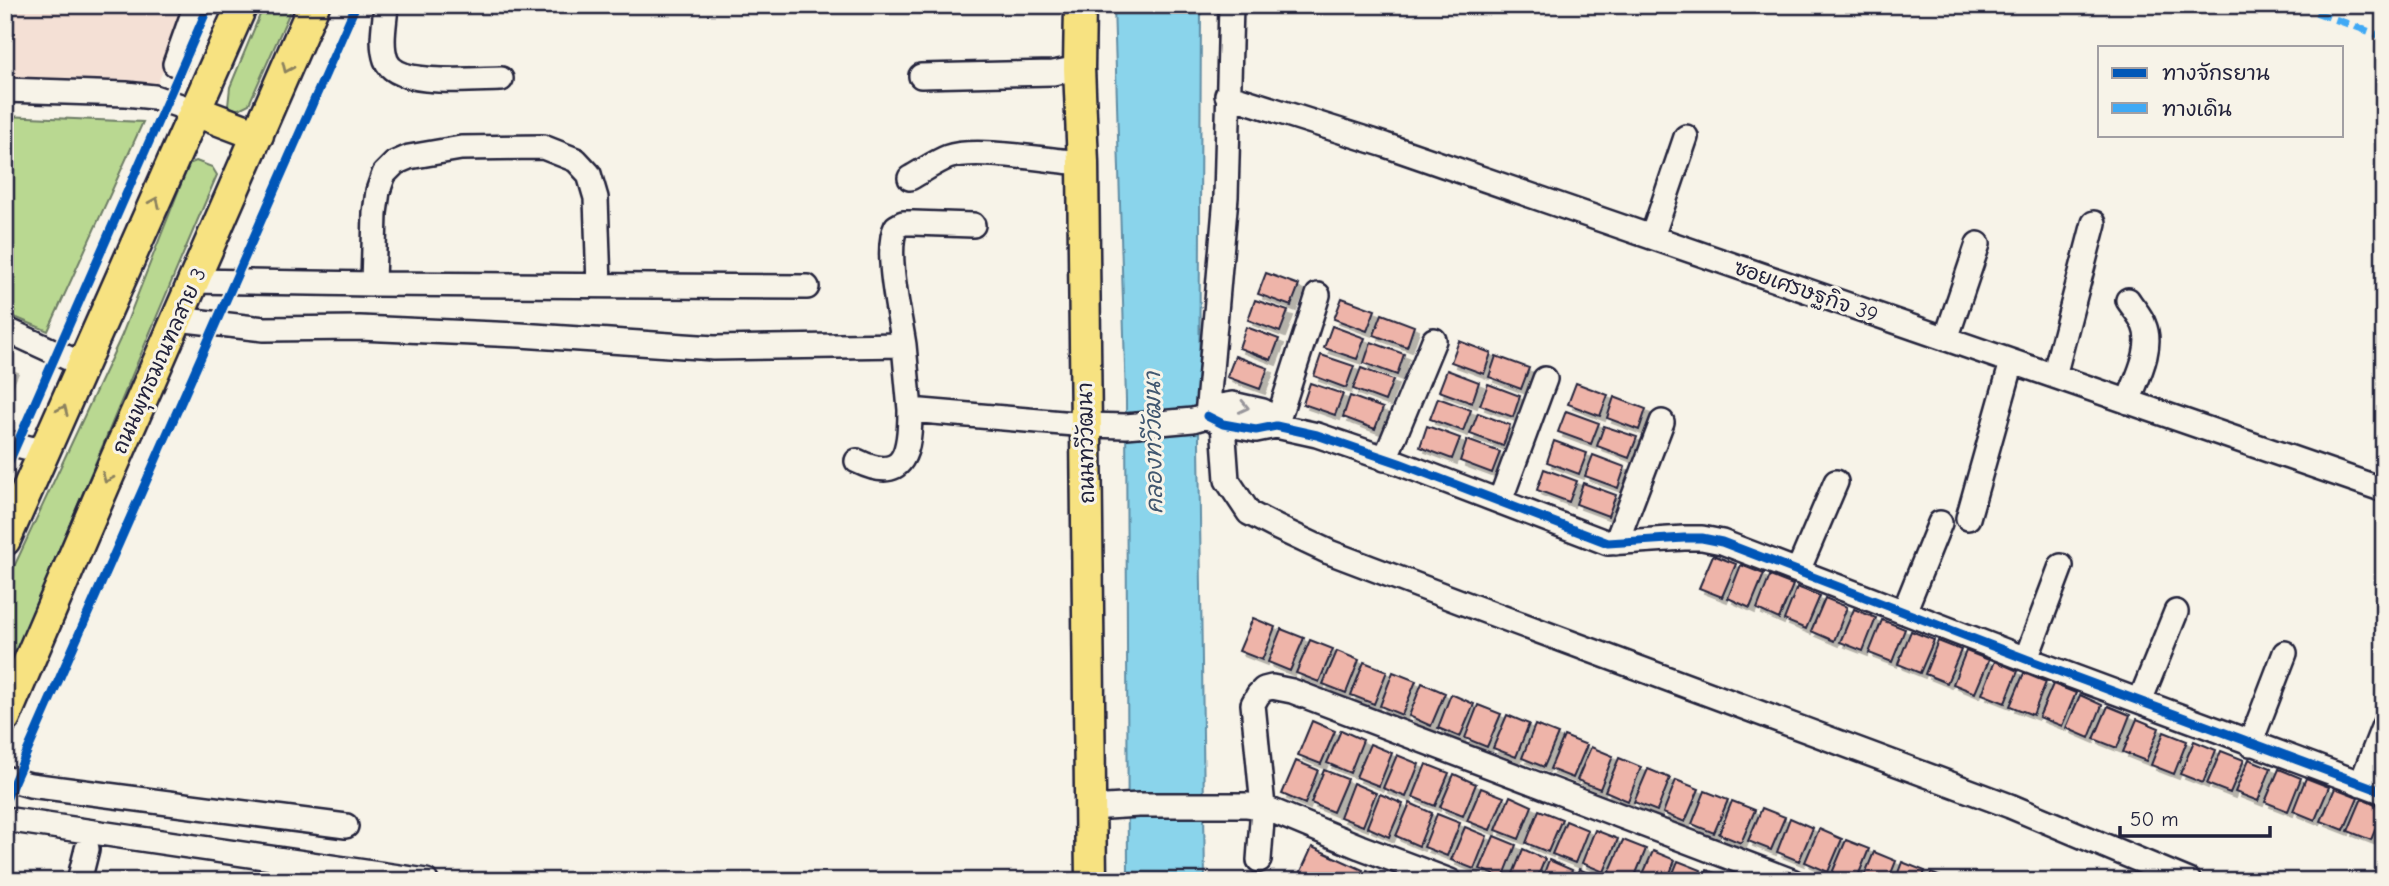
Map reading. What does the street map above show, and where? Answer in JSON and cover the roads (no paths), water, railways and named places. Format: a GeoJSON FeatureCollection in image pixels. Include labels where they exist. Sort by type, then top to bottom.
{"type":"FeatureCollection","features":[{"type":"Feature","properties":{"kind":"main road"},"geometry":{"type":"LineString","coordinates":[[5,540],[242,5]]}},
{"type":"Feature","properties":{"kind":"main road","name":"ถนนพุทธมณฑลสาย 3"},"geometry":{"type":"LineString","coordinates":[[5,717],[314,5]]}},
{"type":"Feature","properties":{"kind":"main road","name":"ถนนทวีวัฒนา"},"geometry":{"type":"LineString","coordinates":[[1080,5],[1091,881]]}},
{"type":"Feature","properties":{"kind":"main road"},"geometry":{"type":"LineString","coordinates":[[195,111],[258,135]]}},
{"type":"Feature","properties":{"kind":"street"},"geometry":{"type":"LineString","coordinates":[[175,64],[196,5]]}},
{"type":"Feature","properties":{"kind":"street"},"geometry":{"type":"LineString","coordinates":[[386,5],[383,46],[387,63],[396,71],[419,79],[501,79]]}},
{"type":"Feature","properties":{"kind":"street"},"geometry":{"type":"LineString","coordinates":[[1231,5],[1226,197],[1208,420],[1227,480],[1249,513],[1329,552],[2010,806],[2189,881]]}},
{"type":"Feature","properties":{"kind":"street"},"geometry":{"type":"LineString","coordinates":[[921,76],[1053,73],[1079,68]]}},
{"type":"Feature","properties":{"kind":"street"},"geometry":{"type":"LineString","coordinates":[[5,90],[126,93],[154,97],[195,111]]}},
{"type":"Feature","properties":{"kind":"street","name":"ซอยเศรษฐกิจ 39"},"geometry":{"type":"LineString","coordinates":[[1227,95],[1385,145],[2384,490]]}},
{"type":"Feature","properties":{"kind":"street"},"geometry":{"type":"LineString","coordinates":[[1653,237],[1686,137]]}},
{"type":"Feature","properties":{"kind":"street"},"geometry":{"type":"LineString","coordinates":[[373,284],[378,191],[384,174],[396,163],[409,157],[461,148],[543,147],[576,160],[589,174],[596,198],[599,285]]}},
{"type":"Feature","properties":{"kind":"street"},"geometry":{"type":"LineString","coordinates":[[910,178],[948,157],[960,154],[1083,163]]}},
{"type":"Feature","properties":{"kind":"street"},"geometry":{"type":"LineString","coordinates":[[857,461],[875,469],[888,469],[906,453],[909,439],[910,410],[904,345],[892,259],[892,240],[896,227],[903,223],[973,225]]}},
{"type":"Feature","properties":{"kind":"street"},"geometry":{"type":"LineString","coordinates":[[2054,376],[2094,223]]}},
{"type":"Feature","properties":{"kind":"street"},"geometry":{"type":"LineString","coordinates":[[1946,339],[1978,244]]}},
{"type":"Feature","properties":{"kind":"street"},"geometry":{"type":"LineString","coordinates":[[193,281],[807,287]]}},
{"type":"Feature","properties":{"kind":"street"},"geometry":{"type":"LineString","coordinates":[[1276,426],[1318,295]]}},
{"type":"Feature","properties":{"kind":"street"},"geometry":{"type":"LineString","coordinates":[[2128,300],[2144,325],[2147,340],[2128,402]]}},
{"type":"Feature","properties":{"kind":"street"},"geometry":{"type":"LineString","coordinates":[[177,318],[264,329],[360,328],[714,348],[904,345]]}},
{"type":"Feature","properties":{"kind":"street"},"geometry":{"type":"LineString","coordinates":[[5,329],[83,365]]}},
{"type":"Feature","properties":{"kind":"street"},"geometry":{"type":"LineString","coordinates":[[1385,458],[1434,340]]}},
{"type":"Feature","properties":{"kind":"street"},"geometry":{"type":"LineString","coordinates":[[1968,518],[2012,362]]}},
{"type":"Feature","properties":{"kind":"street"},"geometry":{"type":"LineString","coordinates":[[1500,501],[1545,379]]}},
{"type":"Feature","properties":{"kind":"street"},"geometry":{"type":"LineString","coordinates":[[910,410],[1086,425],[1126,426],[1208,420],[1256,430],[1276,426],[1317,435],[1608,543],[1702,538],[1721,542],[2250,744],[2384,792]]}},
{"type":"Feature","properties":{"kind":"street"},"geometry":{"type":"LineString","coordinates":[[1616,543],[1662,422]]}},
{"type":"Feature","properties":{"kind":"street"},"geometry":{"type":"LineString","coordinates":[[5,442],[45,452]]}},
{"type":"Feature","properties":{"kind":"street"},"geometry":{"type":"LineString","coordinates":[[1798,571],[1836,482]]}},
{"type":"Feature","properties":{"kind":"street"},"geometry":{"type":"LineString","coordinates":[[1904,612],[1940,523]]}},
{"type":"Feature","properties":{"kind":"street"},"geometry":{"type":"LineString","coordinates":[[2026,659],[2061,566]]}},
{"type":"Feature","properties":{"kind":"street"},"geometry":{"type":"LineString","coordinates":[[2140,701],[2176,612]]}},
{"type":"Feature","properties":{"kind":"street"},"geometry":{"type":"LineString","coordinates":[[2250,744],[2285,653]]}},
{"type":"Feature","properties":{"kind":"street"},"geometry":{"type":"LineString","coordinates":[[1259,860],[1263,807],[1253,704],[1258,695],[1272,687],[1292,691],[1382,724],[1792,881]]}},
{"type":"Feature","properties":{"kind":"street"},"geometry":{"type":"LineString","coordinates":[[2361,784],[2384,725]]}},
{"type":"Feature","properties":{"kind":"street"},"geometry":{"type":"LineString","coordinates":[[5,778],[30,785],[346,827]]}},
{"type":"Feature","properties":{"kind":"street"},"geometry":{"type":"LineString","coordinates":[[1090,808],[1247,804],[1263,807],[1450,881]]}},
{"type":"Feature","properties":{"kind":"street"},"geometry":{"type":"LineString","coordinates":[[5,819],[426,881]]}},
{"type":"Feature","properties":{"kind":"street"},"geometry":{"type":"LineString","coordinates":[[79,881],[87,849]]}},
{"type":"Feature","properties":{"kind":"water","name":"คลองทวีวัฒนา"},"geometry":{"type":"Polygon","coordinates":[[[1114,5],[1201,5],[1199,444],[1205,881],[1128,881],[1126,400],[1114,5]]]}}]}
